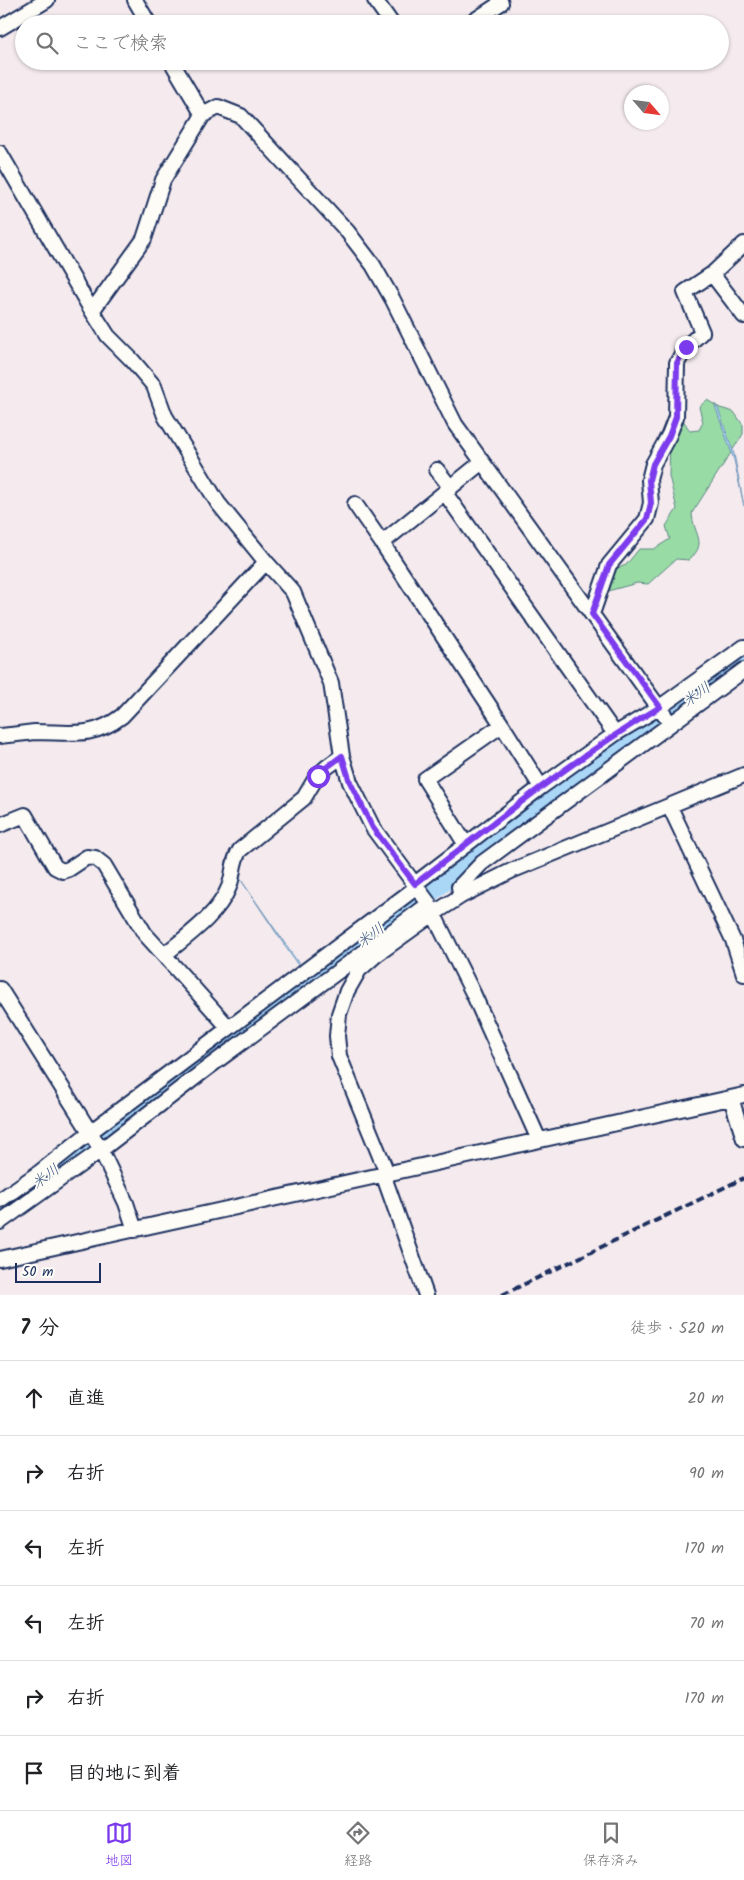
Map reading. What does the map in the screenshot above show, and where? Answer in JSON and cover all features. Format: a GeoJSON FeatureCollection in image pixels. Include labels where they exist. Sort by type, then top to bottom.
{"type":"FeatureCollection","features":[{"type":"Feature","properties":{"kind":"street"},"geometry":{"type":"LineString","coordinates":[[22,15],[48,0]]}},
{"type":"Feature","properties":{"kind":"street"},"geometry":{"type":"LineString","coordinates":[[135,0],[144,15]]}},
{"type":"Feature","properties":{"kind":"street"},"geometry":{"type":"LineString","coordinates":[[375,0],[386,15]]}},
{"type":"Feature","properties":{"kind":"street"},"geometry":{"type":"LineString","coordinates":[[483,15],[501,3],[499,0]]}},
{"type":"Feature","properties":{"kind":"street"},"geometry":{"type":"LineString","coordinates":[[0,28],[15,19]]}},
{"type":"Feature","properties":{"kind":"street"},"geometry":{"type":"LineString","coordinates":[[176,70],[203,115]]}},
{"type":"Feature","properties":{"kind":"street"},"geometry":{"type":"LineString","coordinates":[[92,311],[144,239],[163,180],[203,115],[218,107],[241,116],[347,230],[373,265],[393,300],[455,424],[670,723]]}},
{"type":"Feature","properties":{"kind":"street"},"geometry":{"type":"LineString","coordinates":[[0,155],[108,336],[154,386],[165,416],[218,503],[293,592],[331,683],[342,756],[350,782],[373,828],[423,896],[473,993],[539,1140]]}},
{"type":"Feature","properties":{"kind":"street"},"geometry":{"type":"LineString","coordinates":[[592,614],[609,565],[647,519],[651,503],[649,480],[653,464],[669,436],[676,417],[677,363],[686,347],[702,332],[685,292],[712,274],[744,244]]}},
{"type":"Feature","properties":{"kind":"street"},"geometry":{"type":"LineString","coordinates":[[712,274],[744,316]]}},
{"type":"Feature","properties":{"kind":"street"},"geometry":{"type":"LineString","coordinates":[[382,543],[482,462]]}},
{"type":"Feature","properties":{"kind":"street"},"geometry":{"type":"LineString","coordinates":[[437,470],[448,490],[615,734]]}},
{"type":"Feature","properties":{"kind":"street"},"geometry":{"type":"LineString","coordinates":[[355,504],[541,787]]}},
{"type":"Feature","properties":{"kind":"street"},"geometry":{"type":"LineString","coordinates":[[0,736],[34,732],[85,733],[108,726],[122,716],[266,562]]}},
{"type":"Feature","properties":{"kind":"street"},"geometry":{"type":"LineString","coordinates":[[426,1295],[385,1173],[339,1056],[336,1036],[339,1014],[347,991],[359,970],[376,955],[466,845],[541,787],[615,734],[660,707],[744,647]]}},
{"type":"Feature","properties":{"kind":"street"},"geometry":{"type":"LineString","coordinates":[[461,896],[459,886],[482,863],[744,670]]}},
{"type":"Feature","properties":{"kind":"street"},"geometry":{"type":"LineString","coordinates":[[466,845],[425,779],[502,725]]}},
{"type":"Feature","properties":{"kind":"street"},"geometry":{"type":"LineString","coordinates":[[164,955],[206,919],[221,901],[229,886],[235,858],[240,850],[304,798],[318,776],[342,756]]}},
{"type":"Feature","properties":{"kind":"street"},"geometry":{"type":"LineString","coordinates":[[0,1200],[40,1172],[229,1028],[423,896],[461,896],[511,871],[744,775]]}},
{"type":"Feature","properties":{"kind":"street"},"geometry":{"type":"LineString","coordinates":[[670,806],[733,940],[744,974]]}},
{"type":"Feature","properties":{"kind":"street"},"geometry":{"type":"LineString","coordinates":[[0,825],[25,815],[55,867],[63,871],[87,857],[96,858],[104,865],[145,934],[229,1028]]}},
{"type":"Feature","properties":{"kind":"street"},"geometry":{"type":"LineString","coordinates":[[0,1222],[206,1069],[423,896]]}},
{"type":"Feature","properties":{"kind":"street"},"geometry":{"type":"LineString","coordinates":[[0,989],[100,1149],[126,1203],[135,1230]]}},
{"type":"Feature","properties":{"kind":"street"},"geometry":{"type":"LineString","coordinates":[[0,1259],[737,1096],[744,1139]]}},
{"type":"Feature","properties":{"kind":"green space"},"geometry":{"type":"Polygon","coordinates":[[[707,400],[720,408],[734,412],[743,425],[743,434],[692,513],[699,543],[695,554],[689,560],[676,559],[648,584],[637,583],[608,591],[613,570],[626,565],[639,549],[654,549],[670,539],[666,526],[677,509],[669,476],[670,441],[679,421],[683,420],[690,431],[699,430],[703,422],[699,407],[707,400]]]}},
{"type":"Feature","properties":{"kind":"water"},"geometry":{"type":"Polygon","coordinates":[[[715,406],[718,408],[734,454],[744,506],[734,460],[715,406]]]}},
{"type":"Feature","properties":{"kind":"water"},"geometry":{"type":"Polygon","coordinates":[[[239,877],[303,968],[301,970],[239,877]]]}},
{"type":"Feature","properties":{"kind":"waterway","name":"米川"},"geometry":{"type":"LineString","coordinates":[[0,1212],[60,1169],[208,1055],[310,983],[636,736],[744,662]]}},
{"type":"Feature","properties":{"kind":"railway"},"geometry":{"type":"LineString","coordinates":[[502,1295],[744,1178]]}},
{"type":"Feature","properties":{"kind":"route"},"geometry":{"type":"LineString","coordinates":[[318,776],[342,756],[350,782],[373,828],[415,884],[541,787],[615,734],[660,707],[592,614],[609,565],[647,519],[651,503],[649,480],[653,464],[669,436],[676,417],[677,363],[686,347]]}}]}
